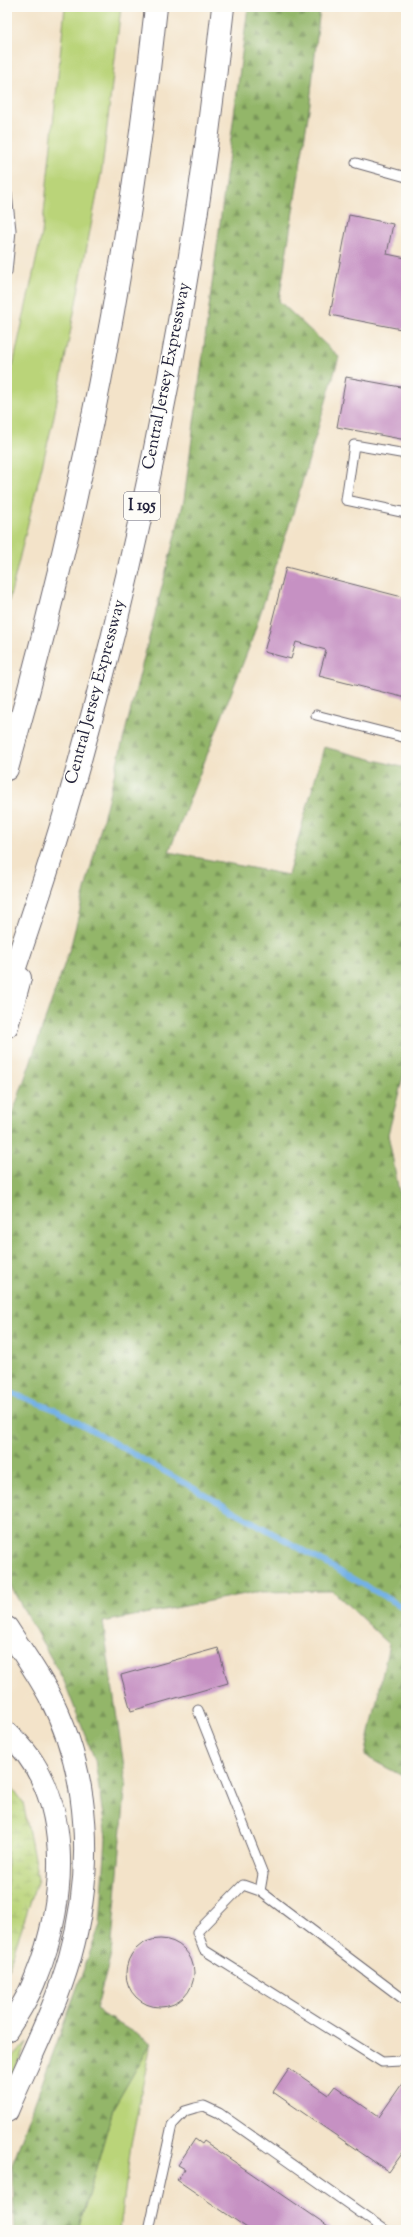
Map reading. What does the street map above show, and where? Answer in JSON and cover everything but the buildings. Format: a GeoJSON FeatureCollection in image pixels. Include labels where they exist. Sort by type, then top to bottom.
{"type":"FeatureCollection","features":[{"type":"Feature","properties":{"kind":"highway"},"geometry":{"type":"LineString","coordinates":[[7,769],[31,686],[60,568],[89,434],[117,286],[140,139],[156,7]]}},
{"type":"Feature","properties":{"kind":"highway","name":"Central Jersey Expressway"},"geometry":{"type":"LineString","coordinates":[[7,992],[62,824],[125,584],[154,447],[182,298],[207,141],[223,7]]}},
{"type":"Feature","properties":{"kind":"highway"},"geometry":{"type":"LineString","coordinates":[[7,1026],[62,824]]}},
{"type":"Feature","properties":{"kind":"highway"},"geometry":{"type":"LineString","coordinates":[[7,1628],[49,1695],[64,1730],[80,1795],[85,1840],[85,1878],[80,1915],[70,1958],[57,1994],[7,2111]]}},
{"type":"Feature","properties":{"kind":"highway"},"geometry":{"type":"LineString","coordinates":[[7,1733],[28,1757],[42,1782],[53,1812],[57,1837],[58,1873],[56,1908],[48,1943],[36,1978],[20,2010],[7,2030]]}},
{"type":"Feature","properties":{"kind":"lane"},"geometry":{"type":"LineString","coordinates":[[356,163],[406,177]]}},
{"type":"Feature","properties":{"kind":"lane"},"geometry":{"type":"LineString","coordinates":[[7,194],[11,230],[7,272]]}},
{"type":"Feature","properties":{"kind":"lane"},"geometry":{"type":"LineString","coordinates":[[406,454],[354,445],[346,500],[406,513]]}},
{"type":"Feature","properties":{"kind":"lane"},"geometry":{"type":"LineString","coordinates":[[316,715],[406,738]]}},
{"type":"Feature","properties":{"kind":"lane"},"geometry":{"type":"LineString","coordinates":[[198,1710],[263,1874],[260,1892]]}},
{"type":"Feature","properties":{"kind":"lane"},"geometry":{"type":"LineString","coordinates":[[406,2001],[260,1892],[243,1885],[197,1932],[204,1950],[382,2062],[400,2061],[406,2055]]}},
{"type":"Feature","properties":{"kind":"lane"},"geometry":{"type":"LineString","coordinates":[[149,2230],[172,2125],[185,2111],[204,2106],[219,2113],[385,2230]]}},
{"type":"Feature","properties":{"kind":"green space"},"geometry":{"type":"Polygon","coordinates":[[[65,7],[121,7],[102,169],[53,421],[7,609],[7,393],[42,233],[65,7]]]}},
{"type":"Feature","properties":{"kind":"green space"},"geometry":{"type":"Polygon","coordinates":[[[248,7],[320,7],[310,103],[279,301],[339,357],[294,510],[250,645],[169,852],[288,875],[324,747],[406,768],[406,1065],[388,1134],[406,1228],[406,1778],[365,1756],[389,1644],[333,1591],[255,1592],[103,1622],[126,1781],[111,1954],[96,2010],[151,2043],[113,2109],[78,2230],[15,2230],[12,2165],[100,1925],[106,1838],[95,1760],[64,1681],[7,1580],[7,1130],[71,945],[184,500],[248,7]]]}},
{"type":"Feature","properties":{"kind":"green space"},"geometry":{"type":"Polygon","coordinates":[[[7,1780],[23,1802],[38,1879],[7,1972],[7,1780]]]}},
{"type":"Feature","properties":{"kind":"green space"},"geometry":{"type":"Polygon","coordinates":[[[27,2042],[7,2088],[7,2063],[27,2042]]]}},
{"type":"Feature","properties":{"kind":"green space"},"geometry":{"type":"Polygon","coordinates":[[[151,2043],[131,2144],[120,2230],[78,2230],[113,2109],[151,2043]]]}},
{"type":"Feature","properties":{"kind":"waterway"},"geometry":{"type":"LineString","coordinates":[[7,1391],[58,1411],[406,1609]]}}]}
